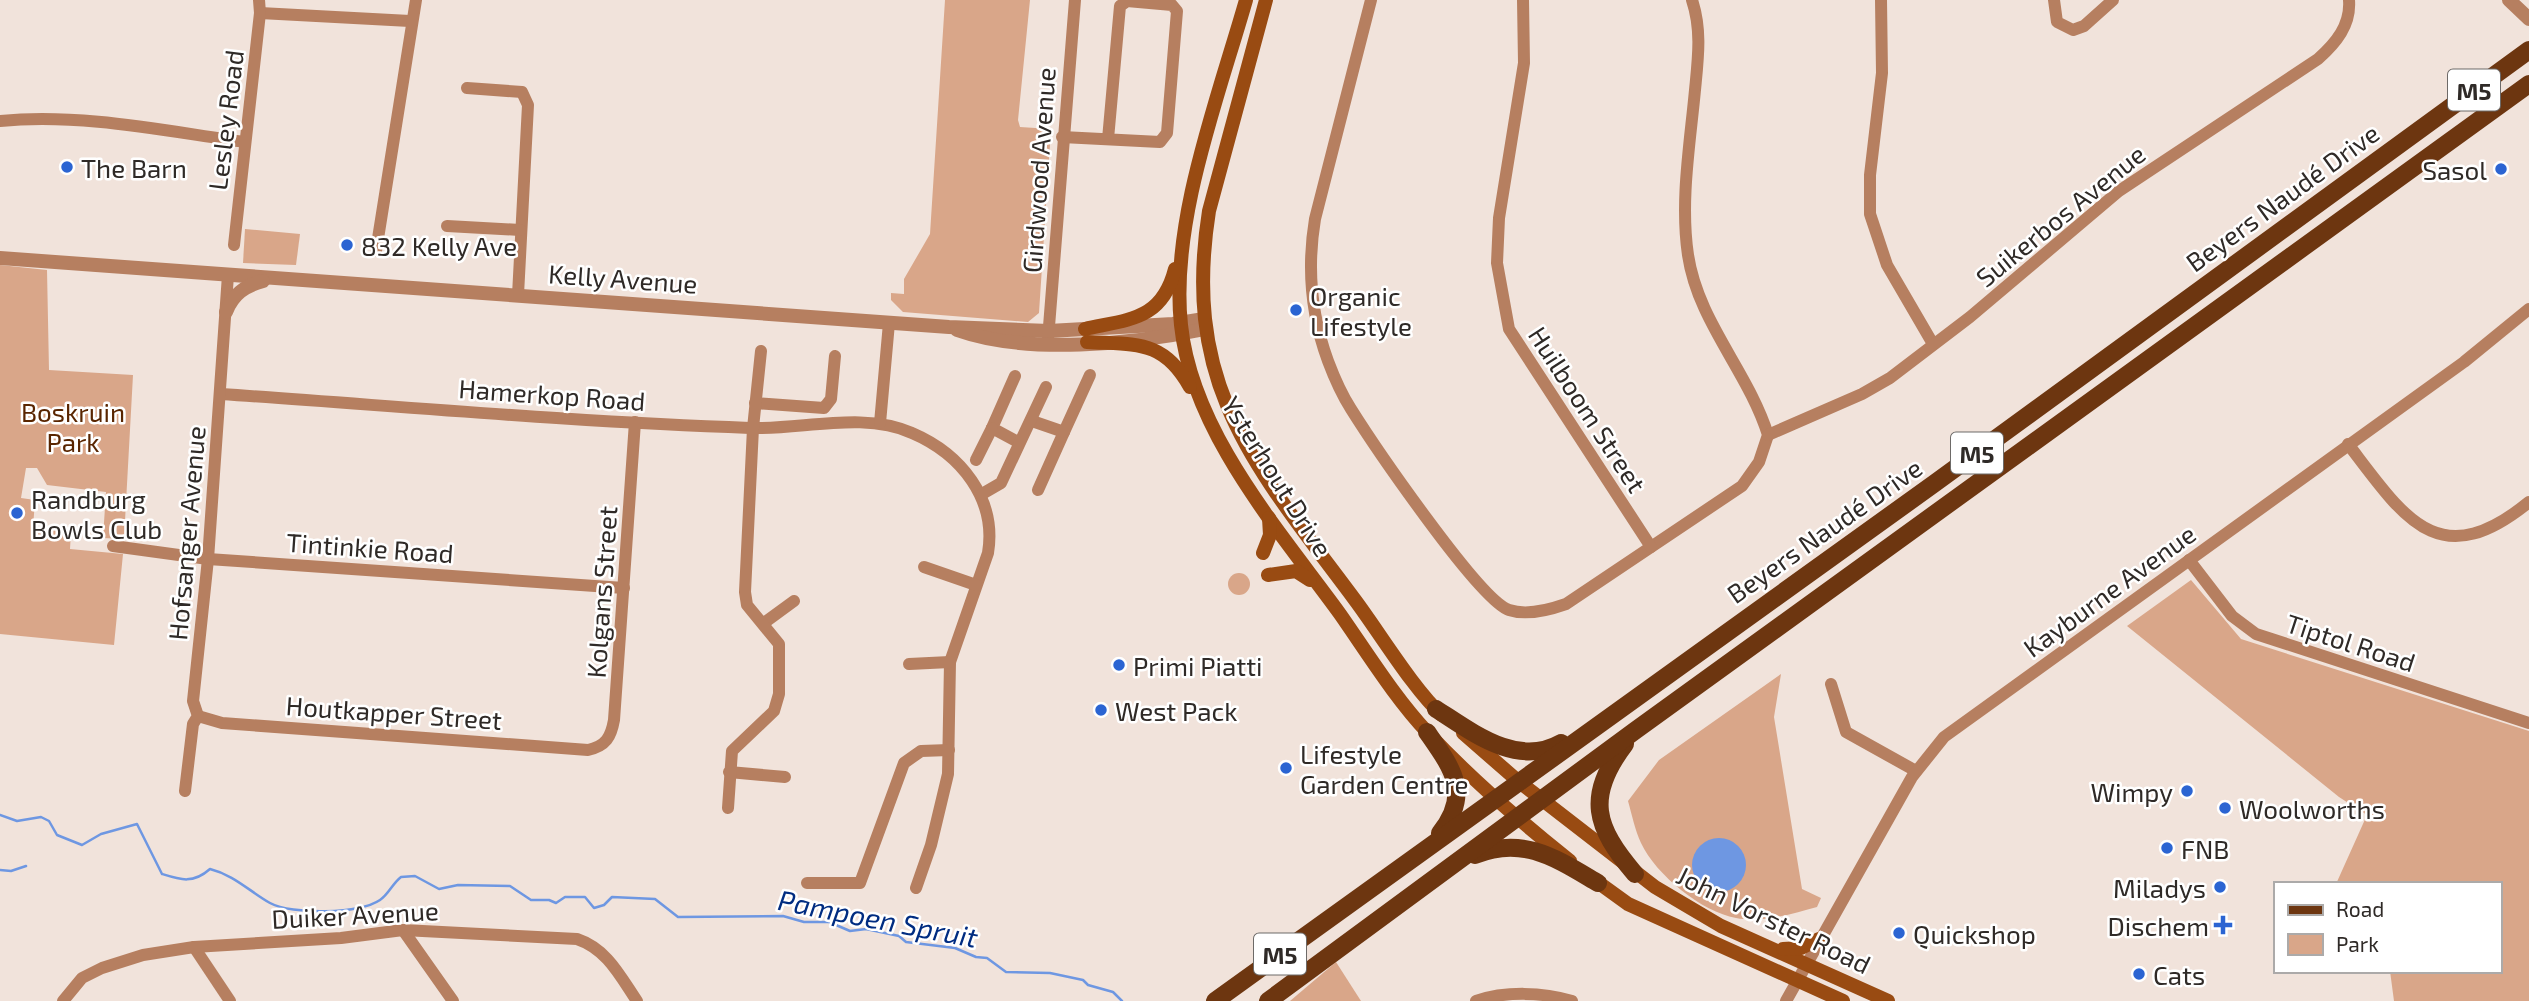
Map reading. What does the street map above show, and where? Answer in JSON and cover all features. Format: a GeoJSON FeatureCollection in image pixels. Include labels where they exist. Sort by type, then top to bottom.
{"type":"FeatureCollection","features":[{"type":"Feature","properties":{"kind":"main road","name":"Ysterhout Drive"},"geometry":{"type":"LineString","coordinates":[[1246,0],[1190,199],[1184,241],[1181,328],[1208,418],[1269,514],[1427,733],[1518,817]]}},
{"type":"Feature","properties":{"kind":"main road","name":"Ysterhout Drive"},"geometry":{"type":"LineString","coordinates":[[1266,0],[1209,211],[1202,280],[1204,324],[1218,386],[1243,442],[1293,516],[1436,709],[1518,780]]}},
{"type":"Feature","properties":{"kind":"main road","name":"Beyers Naudé Drive"},"geometry":{"type":"LineString","coordinates":[[1214,1001],[1427,849],[1518,780],[1935,483],[2529,50]]}},
{"type":"Feature","properties":{"kind":"main road","name":"Beyers Naudé Drive"},"geometry":{"type":"LineString","coordinates":[[1268,1001],[1636,730],[2529,84]]}},
{"type":"Feature","properties":{"kind":"main road"},"geometry":{"type":"LineString","coordinates":[[1086,336],[1152,310],[1171,287],[1184,241]]}},
{"type":"Feature","properties":{"kind":"main road"},"geometry":{"type":"LineString","coordinates":[[1086,336],[1144,345],[1165,354],[1182,373],[1208,418]]}},
{"type":"Feature","properties":{"kind":"main road"},"geometry":{"type":"LineString","coordinates":[[1263,553],[1270,535],[1269,514]]}},
{"type":"Feature","properties":{"kind":"main road"},"geometry":{"type":"LineString","coordinates":[[1268,575],[1296,571],[1322,590]]}},
{"type":"Feature","properties":{"kind":"main road"},"geometry":{"type":"LineString","coordinates":[[1436,709],[1485,741],[1526,751],[1555,746],[1609,715]]}},
{"type":"Feature","properties":{"kind":"main road"},"geometry":{"type":"LineString","coordinates":[[1635,874],[1611,846],[1603,828],[1600,799],[1607,772],[1636,730]]}},
{"type":"Feature","properties":{"kind":"main road"},"geometry":{"type":"LineString","coordinates":[[1427,733],[1453,772],[1457,786],[1452,816],[1427,849]]}},
{"type":"Feature","properties":{"kind":"main road","name":"John Vorster Road"},"geometry":{"type":"LineString","coordinates":[[1518,780],[1635,874],[1721,926],[1807,962],[1888,1001]]}},
{"type":"Feature","properties":{"kind":"main road","name":"John Vorster Road"},"geometry":{"type":"LineString","coordinates":[[1518,817],[1598,883],[1628,904],[1843,1001]]}},
{"type":"Feature","properties":{"kind":"main road"},"geometry":{"type":"LineString","coordinates":[[1446,870],[1489,849],[1525,847],[1542,851],[1598,883]]}},
{"type":"Feature","properties":{"kind":"main road"},"geometry":{"type":"LineString","coordinates":[[1772,948],[1801,948],[1819,939]]}},
{"type":"Feature","properties":{"kind":"street"},"geometry":{"type":"LineString","coordinates":[[376,251],[410,21],[416,0]]}},
{"type":"Feature","properties":{"kind":"street","name":"Girdwood Avenue"},"geometry":{"type":"LineString","coordinates":[[1049,337],[1074,0]]}},
{"type":"Feature","properties":{"kind":"street"},"geometry":{"type":"LineString","coordinates":[[1371,0],[1315,219],[1309,254],[1315,313],[1328,361],[1349,407],[1469,574],[1491,598],[1508,610],[1536,611],[1566,604],[1742,486],[1759,462],[1768,435],[1756,401],[1700,299],[1688,255],[1686,194],[1699,34],[1692,0]]}},
{"type":"Feature","properties":{"kind":"street","name":"Huilboom Street"},"geometry":{"type":"LineString","coordinates":[[1523,0],[1524,63],[1499,218],[1497,263],[1503,306],[1509,330],[1651,547]]}},
{"type":"Feature","properties":{"kind":"street"},"geometry":{"type":"LineString","coordinates":[[1881,0],[1882,73],[1870,175],[1870,214],[1887,265],[1933,344]]}},
{"type":"Feature","properties":{"kind":"street"},"geometry":{"type":"LineString","coordinates":[[2054,0],[2057,22],[2073,30],[2084,26],[2113,0]]}},
{"type":"Feature","properties":{"kind":"street","name":"Suikerbos Avenue"},"geometry":{"type":"LineString","coordinates":[[1768,435],[1870,390],[1933,344],[2119,191],[2318,59],[2330,49],[2346,24],[2349,0]]}},
{"type":"Feature","properties":{"kind":"street"},"geometry":{"type":"LineString","coordinates":[[2509,0],[2529,19]]}},
{"type":"Feature","properties":{"kind":"street"},"geometry":{"type":"LineString","coordinates":[[1062,137],[1160,142],[1167,132],[1177,11],[1172,5],[1127,1],[1120,6],[1108,139]]}},
{"type":"Feature","properties":{"kind":"street"},"geometry":{"type":"LineString","coordinates":[[260,7],[410,21]]}},
{"type":"Feature","properties":{"kind":"street","name":"Lesley Road"},"geometry":{"type":"LineString","coordinates":[[234,245],[260,7]]}},
{"type":"Feature","properties":{"kind":"street"},"geometry":{"type":"LineString","coordinates":[[467,88],[513,90],[522,92],[526,97],[518,295]]}},
{"type":"Feature","properties":{"kind":"street"},"geometry":{"type":"LineString","coordinates":[[0,121],[23,119],[93,122],[245,142]]}},
{"type":"Feature","properties":{"kind":"street"},"geometry":{"type":"LineString","coordinates":[[447,226],[520,230]]}},
{"type":"Feature","properties":{"kind":"street","name":"Kelly Avenue"},"geometry":{"type":"LineString","coordinates":[[0,258],[949,327],[1049,337],[1204,324]]}},
{"type":"Feature","properties":{"kind":"street","name":"Hofsanger Avenue"},"geometry":{"type":"LineString","coordinates":[[185,791],[193,724],[198,716],[193,701],[208,559],[228,275]]}},
{"type":"Feature","properties":{"kind":"street"},"geometry":{"type":"LineString","coordinates":[[226,312],[230,302],[244,287],[271,279]]}},
{"type":"Feature","properties":{"kind":"street","name":"Kayburne Avenue"},"geometry":{"type":"LineString","coordinates":[[1786,1001],[1916,771],[1936,745],[1959,724],[2464,362],[2529,309]]}},
{"type":"Feature","properties":{"kind":"street"},"geometry":{"type":"LineString","coordinates":[[880,423],[889,323]]}},
{"type":"Feature","properties":{"kind":"street"},"geometry":{"type":"LineString","coordinates":[[728,808],[730,756],[735,746],[774,711],[778,701],[781,652],[776,637],[747,605],[745,592],[753,428],[761,351]]}},
{"type":"Feature","properties":{"kind":"street"},"geometry":{"type":"LineString","coordinates":[[755,403],[824,408],[831,399],[835,356]]}},
{"type":"Feature","properties":{"kind":"street"},"geometry":{"type":"LineString","coordinates":[[1038,490],[1090,375]]}},
{"type":"Feature","properties":{"kind":"street"},"geometry":{"type":"LineString","coordinates":[[976,460],[1015,376]]}},
{"type":"Feature","properties":{"kind":"street"},"geometry":{"type":"LineString","coordinates":[[916,888],[944,793],[949,750],[950,662],[990,537],[982,494],[1000,483],[1046,387]]}},
{"type":"Feature","properties":{"kind":"street","name":"Hamerkop Road"},"geometry":{"type":"LineString","coordinates":[[220,394],[753,428],[880,423],[913,433],[944,452],[982,494]]}},
{"type":"Feature","properties":{"kind":"street"},"geometry":{"type":"LineString","coordinates":[[1032,421],[1064,432]]}},
{"type":"Feature","properties":{"kind":"street","name":"Kolgans Street"},"geometry":{"type":"LineString","coordinates":[[589,750],[604,744],[612,731],[635,422]]}},
{"type":"Feature","properties":{"kind":"street"},"geometry":{"type":"LineString","coordinates":[[992,428],[1018,442]]}},
{"type":"Feature","properties":{"kind":"street"},"geometry":{"type":"LineString","coordinates":[[2348,444],[2403,514],[2434,532],[2455,536],[2481,532],[2504,521],[2529,502]]}},
{"type":"Feature","properties":{"kind":"street","name":"Tintinkie Road"},"geometry":{"type":"LineString","coordinates":[[113,546],[208,559],[624,588]]}},
{"type":"Feature","properties":{"kind":"street","name":"Tiptol Road"},"geometry":{"type":"LineString","coordinates":[[2189,560],[2223,606],[2249,631],[2529,723]]}},
{"type":"Feature","properties":{"kind":"street"},"geometry":{"type":"LineString","coordinates":[[924,567],[976,585]]}},
{"type":"Feature","properties":{"kind":"street"},"geometry":{"type":"LineString","coordinates":[[764,623],[794,601]]}},
{"type":"Feature","properties":{"kind":"street"},"geometry":{"type":"LineString","coordinates":[[909,664],[950,662]]}},
{"type":"Feature","properties":{"kind":"street"},"geometry":{"type":"LineString","coordinates":[[1831,684],[1846,732],[1916,771]]}},
{"type":"Feature","properties":{"kind":"street","name":"Houtkapper Street"},"geometry":{"type":"LineString","coordinates":[[198,716],[222,723],[589,750]]}},
{"type":"Feature","properties":{"kind":"street"},"geometry":{"type":"LineString","coordinates":[[807,883],[860,883],[904,763],[921,751],[949,750]]}},
{"type":"Feature","properties":{"kind":"street"},"geometry":{"type":"LineString","coordinates":[[729,772],[785,777]]}},
{"type":"Feature","properties":{"kind":"street"},"geometry":{"type":"LineString","coordinates":[[403,930],[453,1001]]}},
{"type":"Feature","properties":{"kind":"street","name":"Duiker Avenue"},"geometry":{"type":"LineString","coordinates":[[63,1001],[82,978],[102,968],[143,955],[194,947],[341,938],[403,930],[577,939],[593,945],[608,958],[637,1001]]}},
{"type":"Feature","properties":{"kind":"street"},"geometry":{"type":"LineString","coordinates":[[194,947],[230,1001]]}},
{"type":"Feature","properties":{"kind":"street"},"geometry":{"type":"LineString","coordinates":[[1476,1001],[1507,995],[1542,995],[1572,1001]]}},
{"type":"Feature","properties":{"kind":"green space"},"geometry":{"type":"Polygon","coordinates":[[[945,0],[1030,0],[1018,120],[1020,127],[1051,129],[1039,313],[1028,322],[903,312],[891,300],[891,293],[904,294],[904,279],[930,234],[945,0]]]}},
{"type":"Feature","properties":{"kind":"green space"},"geometry":{"type":"Polygon","coordinates":[[[245,229],[300,234],[296,265],[243,263],[245,229]]]}},
{"type":"Feature","properties":{"kind":"green space","name":"Boskruin Park"},"geometry":{"type":"Polygon","coordinates":[[[0,265],[47,270],[49,370],[133,375],[124,539],[103,538],[106,492],[47,485],[37,468],[26,468],[21,498],[35,500],[33,528],[71,532],[70,549],[123,554],[114,645],[0,634],[0,265]]]}},
{"type":"Feature","properties":{"kind":"green space"},"geometry":{"type":"Polygon","coordinates":[[[1239,573],[1249,580],[1250,584],[1243,594],[1239,595],[1229,588],[1228,584],[1235,574],[1239,573]]]}},
{"type":"Feature","properties":{"kind":"green space"},"geometry":{"type":"Polygon","coordinates":[[[2191,580],[2241,639],[2529,731],[2529,1001],[2394,1001],[2390,973],[2501,973],[2501,882],[2337,882],[2367,815],[2339,797],[2127,626],[2191,580]]]}},
{"type":"Feature","properties":{"kind":"green space"},"geometry":{"type":"Polygon","coordinates":[[[1781,674],[1774,717],[1802,889],[1821,898],[1817,907],[1787,915],[1766,919],[1736,918],[1695,900],[1657,867],[1641,843],[1628,801],[1659,760],[1781,674]]]}},
{"type":"Feature","properties":{"kind":"green space"},"geometry":{"type":"Polygon","coordinates":[[[1336,962],[1361,1001],[1290,1001],[1336,962]]]}},
{"type":"Feature","properties":{"kind":"water"},"geometry":{"type":"Polygon","coordinates":[[[1719,838],[1738,846],[1746,865],[1738,884],[1719,892],[1700,884],[1692,865],[1700,846],[1719,838]]]}},
{"type":"Feature","properties":{"kind":"waterway","name":"Pampoen Spruit"},"geometry":{"type":"LineString","coordinates":[[0,815],[17,821],[41,817],[49,821],[57,835],[82,845],[101,834],[137,824],[162,874],[192,879],[210,869],[234,879],[270,903],[294,910],[342,910],[370,905],[383,898],[401,877],[415,876],[439,889],[458,885],[510,886],[531,900],[549,900],[556,903],[565,897],[585,897],[594,908],[604,905],[612,897],[655,899],[678,917],[783,916],[804,922],[829,922],[850,931],[866,929],[899,936],[906,942],[955,948],[976,957],[987,958],[1006,972],[1050,973],[1083,980],[1088,985],[1113,992],[1122,1001]]}},
{"type":"Feature","properties":{"kind":"waterway","name":"Pampoen Spruit"},"geometry":{"type":"LineString","coordinates":[[0,870],[11,871],[26,866]]}},
{"type":"Feature","properties":{"kind":"place","name":"The Barn"},"geometry":{"type":"Point","coordinates":[67,167]}},
{"type":"Feature","properties":{"kind":"place","name":"Sasol"},"geometry":{"type":"Point","coordinates":[2501,169]}},
{"type":"Feature","properties":{"kind":"place","name":"832 Kelly Ave"},"geometry":{"type":"Point","coordinates":[347,245]}},
{"type":"Feature","properties":{"kind":"place","name":"Organic Lifestyle"},"geometry":{"type":"Point","coordinates":[1296,310]}},
{"type":"Feature","properties":{"kind":"place","name":"Randburg Bowls Club"},"geometry":{"type":"Point","coordinates":[17,513]}},
{"type":"Feature","properties":{"kind":"place","name":"Primi Piatti"},"geometry":{"type":"Point","coordinates":[1119,665]}},
{"type":"Feature","properties":{"kind":"place","name":"West Pack"},"geometry":{"type":"Point","coordinates":[1101,710]}},
{"type":"Feature","properties":{"kind":"place","name":"Lifestyle Garden Centre"},"geometry":{"type":"Point","coordinates":[1286,768]}},
{"type":"Feature","properties":{"kind":"place","name":"Wimpy"},"geometry":{"type":"Point","coordinates":[2187,791]}},
{"type":"Feature","properties":{"kind":"place","name":"Woolworths"},"geometry":{"type":"Point","coordinates":[2225,808]}},
{"type":"Feature","properties":{"kind":"place","name":"FNB"},"geometry":{"type":"Point","coordinates":[2167,848]}},
{"type":"Feature","properties":{"kind":"place","name":"Miladys"},"geometry":{"type":"Point","coordinates":[2220,887]}},
{"type":"Feature","properties":{"kind":"place","name":"Dischem"},"geometry":{"type":"Point","coordinates":[2223,925]}},
{"type":"Feature","properties":{"kind":"place","name":"Quickshop"},"geometry":{"type":"Point","coordinates":[1899,933]}},
{"type":"Feature","properties":{"kind":"place","name":"Cats"},"geometry":{"type":"Point","coordinates":[2139,974]}}]}
